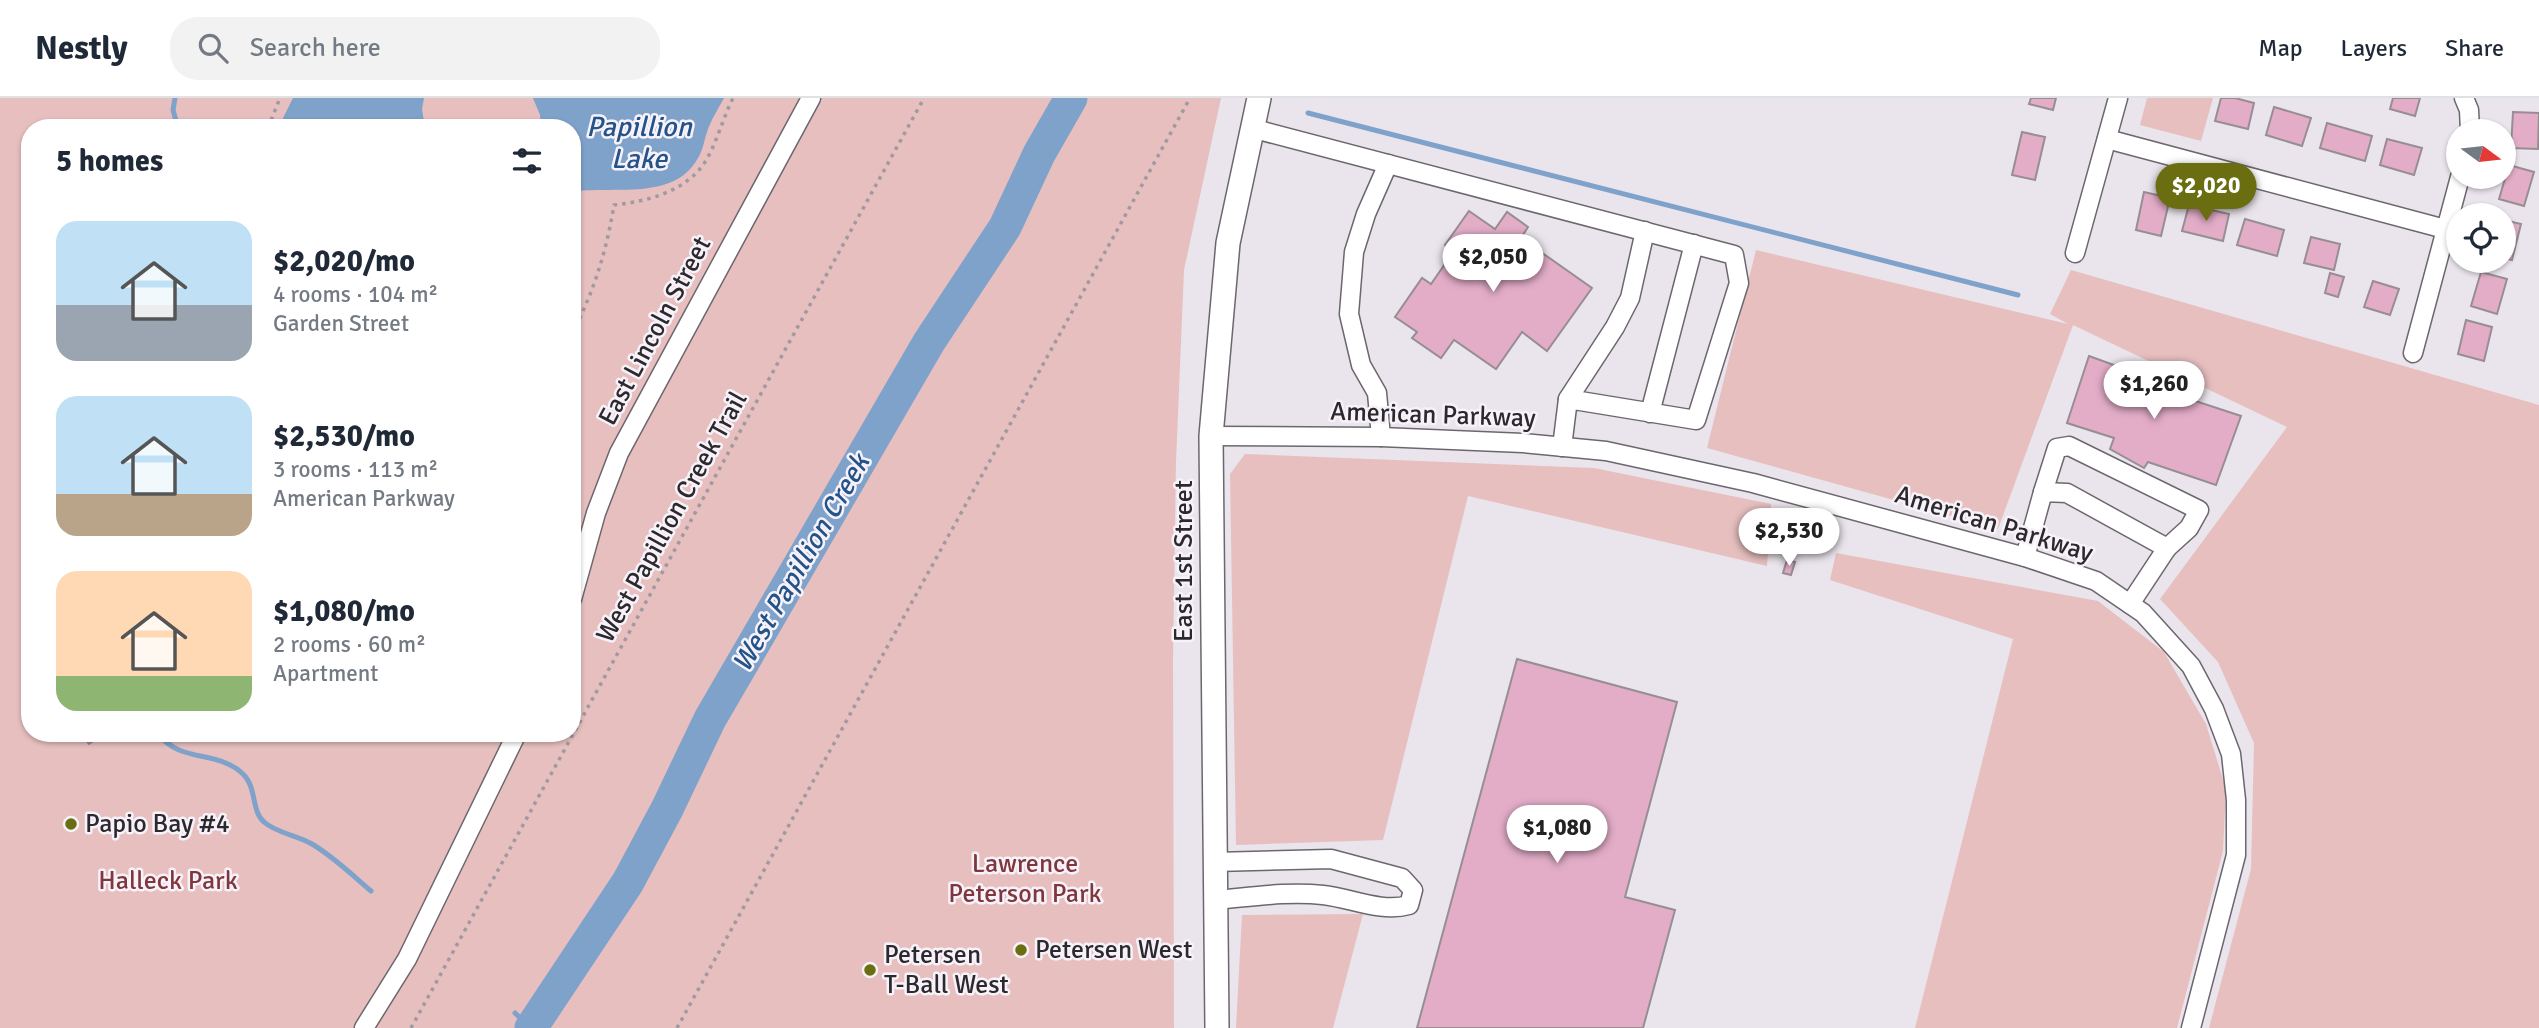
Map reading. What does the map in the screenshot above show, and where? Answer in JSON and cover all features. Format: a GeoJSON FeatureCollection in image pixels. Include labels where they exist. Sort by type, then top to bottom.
{"type":"FeatureCollection","features":[{"type":"Feature","properties":{"kind":"main road","name":"East 1st Street"},"geometry":{"type":"LineString","coordinates":[[1217,1028],[1211,436],[1228,243],[1259,98]]}},
{"type":"Feature","properties":{"kind":"street","name":"East Lincoln Street"},"geometry":{"type":"LineString","coordinates":[[581,567],[596,513],[619,453],[811,98]]}},
{"type":"Feature","properties":{"kind":"street"},"geometry":{"type":"LineString","coordinates":[[2075,253],[2118,98]]}},
{"type":"Feature","properties":{"kind":"street"},"geometry":{"type":"LineString","coordinates":[[2464,98],[2469,119]]}},
{"type":"Feature","properties":{"kind":"street"},"geometry":{"type":"LineString","coordinates":[[1251,128],[1734,255],[1739,283],[1696,420],[1568,399]]}},
{"type":"Feature","properties":{"kind":"street"},"geometry":{"type":"LineString","coordinates":[[2107,139],[2445,229]]}},
{"type":"Feature","properties":{"kind":"street"},"geometry":{"type":"LineString","coordinates":[[1381,437],[1377,393],[1361,365],[1349,314],[1354,252],[1366,214],[1388,164]]}},
{"type":"Feature","properties":{"kind":"street"},"geometry":{"type":"LineString","coordinates":[[2413,353],[2457,189]]}},
{"type":"Feature","properties":{"kind":"street"},"geometry":{"type":"LineString","coordinates":[[1562,447],[1568,399],[1615,327],[1630,298],[1645,231]]}},
{"type":"Feature","properties":{"kind":"street"},"geometry":{"type":"LineString","coordinates":[[1650,413],[1694,244]]}},
{"type":"Feature","properties":{"kind":"street","name":"American Parkway"},"geometry":{"type":"LineString","coordinates":[[1211,436],[1381,437],[1523,443],[1606,451],[1753,483],[2025,556],[2096,581],[2143,613],[2191,666],[2214,709],[2231,754],[2236,800],[2236,855],[2191,1028]]}},
{"type":"Feature","properties":{"kind":"street"},"geometry":{"type":"LineString","coordinates":[[2025,556],[2057,448],[2068,446],[2199,510],[2189,528],[2167,548],[2130,604]]}},
{"type":"Feature","properties":{"kind":"street"},"geometry":{"type":"LineString","coordinates":[[2043,492],[2067,494],[2167,548]]}},
{"type":"Feature","properties":{"kind":"street"},"geometry":{"type":"LineString","coordinates":[[364,1028],[401,968],[513,742]]}},
{"type":"Feature","properties":{"kind":"street"},"geometry":{"type":"LineString","coordinates":[[1215,862],[1331,859],[1402,878],[1413,890],[1409,905],[1395,909],[1307,894],[1215,901]]}},
{"type":"Feature","properties":{"kind":"path"},"geometry":{"type":"LineString","coordinates":[[272,119],[280,98]]}},
{"type":"Feature","properties":{"kind":"path"},"geometry":{"type":"LineString","coordinates":[[581,316],[593,291],[606,250],[614,205],[640,202],[665,194],[694,176],[709,156],[733,98]]}},
{"type":"Feature","properties":{"kind":"path","name":"West Papillion Creek Trail"},"geometry":{"type":"LineString","coordinates":[[581,720],[924,98]]}},
{"type":"Feature","properties":{"kind":"path"},"geometry":{"type":"LineString","coordinates":[[677,1028],[1189,98]]}},
{"type":"Feature","properties":{"kind":"path","name":"West Papillion Creek Trail"},"geometry":{"type":"LineString","coordinates":[[411,1028],[569,742]]}},
{"type":"Feature","properties":{"kind":"green space"},"geometry":{"type":"Polygon","coordinates":[[[0,98],[1221,98],[1184,270],[1176,462],[1173,661],[1174,1028],[0,1028],[0,98]]]}},
{"type":"Feature","properties":{"kind":"green space"},"geometry":{"type":"Polygon","coordinates":[[[2147,98],[2213,98],[2201,141],[2140,125],[2147,98]]]}},
{"type":"Feature","properties":{"kind":"green space"},"geometry":{"type":"Polygon","coordinates":[[[1756,250],[2068,324],[2050,314],[2071,270],[2539,405],[2539,1028],[2209,1028],[2251,869],[2254,743],[2218,662],[2160,599],[2287,427],[2073,325],[1998,529],[1707,448],[1756,250]]]}},
{"type":"Feature","properties":{"kind":"green space"},"geometry":{"type":"Polygon","coordinates":[[[1245,454],[1594,468],[1771,504],[1767,566],[1468,496],[1383,840],[1236,845],[1230,474],[1245,454]]]}},
{"type":"Feature","properties":{"kind":"green space"},"geometry":{"type":"Polygon","coordinates":[[[1836,553],[2098,601],[2164,652],[2206,724],[2226,789],[2223,851],[2177,1028],[1915,1028],[2013,639],[1830,580],[1836,553]]]}},
{"type":"Feature","properties":{"kind":"green space"},"geometry":{"type":"Polygon","coordinates":[[[1363,914],[1333,1028],[1236,1028],[1242,915],[1363,914]]]}},
{"type":"Feature","properties":{"kind":"water"},"geometry":{"type":"Polygon","coordinates":[[[293,98],[424,98],[424,119],[282,119],[293,98]]]}},
{"type":"Feature","properties":{"kind":"water","name":"Papillion Lake"},"geometry":{"type":"Polygon","coordinates":[[[533,98],[724,98],[710,123],[698,158],[687,172],[674,181],[641,189],[581,191],[581,119],[540,119],[533,98]]]}},
{"type":"Feature","properties":{"kind":"building"},"geometry":{"type":"Polygon","coordinates":[[[2031,98],[2056,98],[2053,110],[2029,104],[2031,98]]]}},
{"type":"Feature","properties":{"kind":"building"},"geometry":{"type":"Polygon","coordinates":[[[2221,98],[2254,103],[2248,129],[2215,121],[2221,98]]]}},
{"type":"Feature","properties":{"kind":"building"},"geometry":{"type":"Polygon","coordinates":[[[2393,98],[2420,98],[2415,116],[2390,109],[2393,98]]]}},
{"type":"Feature","properties":{"kind":"building"},"geometry":{"type":"Polygon","coordinates":[[[2274,107],[2311,118],[2302,146],[2266,135],[2274,107]]]}},
{"type":"Feature","properties":{"kind":"building"},"geometry":{"type":"Polygon","coordinates":[[[2513,112],[2539,113],[2538,149],[2516,148],[2516,119],[2513,119],[2513,112]]]}},
{"type":"Feature","properties":{"kind":"building"},"geometry":{"type":"Polygon","coordinates":[[[2327,123],[2372,136],[2365,161],[2320,148],[2327,123]]]}},
{"type":"Feature","properties":{"kind":"building"},"geometry":{"type":"Polygon","coordinates":[[[2022,132],[2045,137],[2035,180],[2012,175],[2022,132]]]}},
{"type":"Feature","properties":{"kind":"building"},"geometry":{"type":"Polygon","coordinates":[[[2387,139],[2422,148],[2414,175],[2380,165],[2387,139]]]}},
{"type":"Feature","properties":{"kind":"building"},"geometry":{"type":"Polygon","coordinates":[[[2516,167],[2534,172],[2524,206],[2499,199],[2502,189],[2516,189],[2516,167]]]}},
{"type":"Feature","properties":{"kind":"building"},"geometry":{"type":"Polygon","coordinates":[[[2144,192],[2170,198],[2161,236],[2136,230],[2144,192]]]}},
{"type":"Feature","properties":{"kind":"building"},"geometry":{"type":"Polygon","coordinates":[[[2189,205],[2229,214],[2223,241],[2182,231],[2189,205]]]}},
{"type":"Feature","properties":{"kind":"building"},"geometry":{"type":"Polygon","coordinates":[[[1469,211],[1495,229],[1507,212],[1528,227],[1521,238],[1592,288],[1547,351],[1522,332],[1496,369],[1454,340],[1441,358],[1412,338],[1417,332],[1395,317],[1422,278],[1431,284],[1454,251],[1445,245],[1469,211]]]}},
{"type":"Feature","properties":{"kind":"building"},"geometry":{"type":"Polygon","coordinates":[[[2245,219],[2284,230],[2277,256],[2237,245],[2245,219]]]}},
{"type":"Feature","properties":{"kind":"building"},"geometry":{"type":"Polygon","coordinates":[[[2516,223],[2521,224],[2516,244],[2516,223]]]}},
{"type":"Feature","properties":{"kind":"building"},"geometry":{"type":"Polygon","coordinates":[[[2311,237],[2340,244],[2334,270],[2304,263],[2311,237]]]}},
{"type":"Feature","properties":{"kind":"building"},"geometry":{"type":"Polygon","coordinates":[[[2330,273],[2344,277],[2338,297],[2325,293],[2330,273]]]}},
{"type":"Feature","properties":{"kind":"building"},"geometry":{"type":"Polygon","coordinates":[[[2481,273],[2507,279],[2497,314],[2471,306],[2481,273]]]}},
{"type":"Feature","properties":{"kind":"building"},"geometry":{"type":"Polygon","coordinates":[[[2373,281],[2399,289],[2390,315],[2364,307],[2373,281]]]}},
{"type":"Feature","properties":{"kind":"building"},"geometry":{"type":"Polygon","coordinates":[[[2466,320],[2492,327],[2484,361],[2458,354],[2466,320]]]}},
{"type":"Feature","properties":{"kind":"building"},"geometry":{"type":"Polygon","coordinates":[[[2089,356],[2144,376],[2148,368],[2186,387],[2180,396],[2241,416],[2216,485],[2148,462],[2144,468],[2110,449],[2114,438],[2067,423],[2089,356]]]}},
{"type":"Feature","properties":{"kind":"building"},"geometry":{"type":"Polygon","coordinates":[[[1787,560],[1795,562],[1791,575],[1783,573],[1787,560]]]}},
{"type":"Feature","properties":{"kind":"building"},"geometry":{"type":"Polygon","coordinates":[[[1517,659],[1677,702],[1625,897],[1675,910],[1643,1028],[1417,1028],[1517,659]]]}},
{"type":"Feature","properties":{"kind":"waterway"},"geometry":{"type":"LineString","coordinates":[[175,98],[173,110],[176,119]]}},
{"type":"Feature","properties":{"kind":"waterway","name":"West Papillion Creek"},"geometry":{"type":"LineString","coordinates":[[531,1028],[628,882],[710,719],[929,342],[1005,227],[1039,154],[1071,98]]}},
{"type":"Feature","properties":{"kind":"waterway"},"geometry":{"type":"LineString","coordinates":[[1308,113],[2018,295]]}},
{"type":"Feature","properties":{"kind":"waterway"},"geometry":{"type":"LineString","coordinates":[[166,742],[187,753],[222,762],[243,774],[250,785],[257,812],[264,822],[320,849],[371,891]]}},
{"type":"Feature","properties":{"kind":"waterway"},"geometry":{"type":"LineString","coordinates":[[515,1013],[531,1028]]}},
{"type":"Feature","properties":{"kind":"place","name":"Papio Bay #4"},"geometry":{"type":"Point","coordinates":[71,824]}},
{"type":"Feature","properties":{"kind":"place","name":"Petersen West"},"geometry":{"type":"Point","coordinates":[1021,950]}},
{"type":"Feature","properties":{"kind":"place","name":"Petersen T-Ball West"},"geometry":{"type":"Point","coordinates":[870,970]}},
{"type":"Feature","properties":{"kind":"park label","name":"Lawrence Peterson Park"},"geometry":{"type":"Point","coordinates":[1025,879]}},
{"type":"Feature","properties":{"kind":"park label","name":"Halleck Park"},"geometry":{"type":"Point","coordinates":[168,881]}}]}
